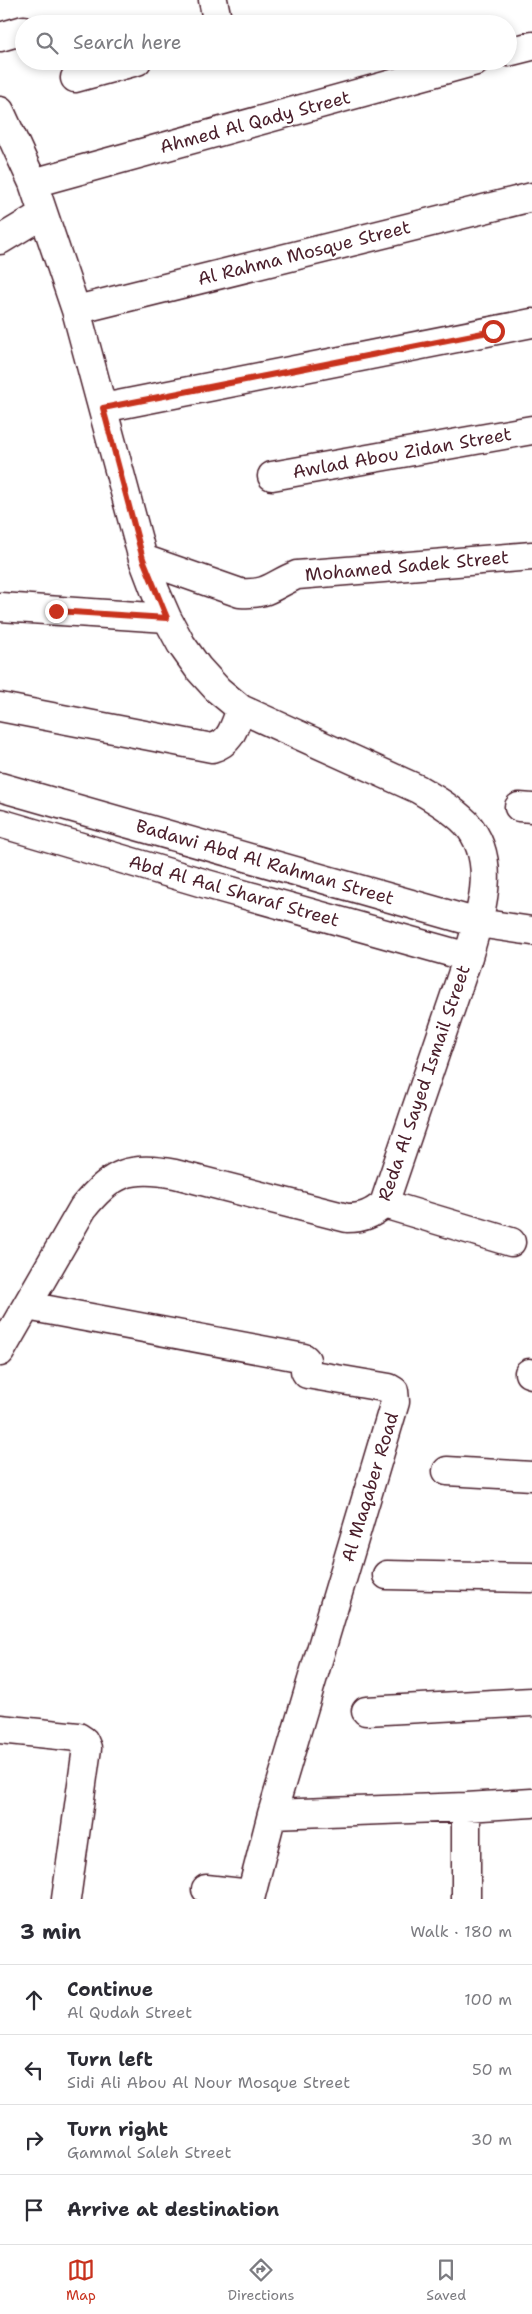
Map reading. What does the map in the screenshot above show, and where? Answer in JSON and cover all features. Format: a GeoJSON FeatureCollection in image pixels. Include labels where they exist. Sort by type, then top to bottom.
{"type":"FeatureCollection","features":[{"type":"Feature","properties":{"kind":"street"},"geometry":{"type":"LineString","coordinates":[[213,0],[216,15]]}},
{"type":"Feature","properties":{"kind":"street"},"geometry":{"type":"LineString","coordinates":[[0,37],[15,33]]}},
{"type":"Feature","properties":{"kind":"street"},"geometry":{"type":"LineString","coordinates":[[517,50],[532,46]]}},
{"type":"Feature","properties":{"kind":"street"},"geometry":{"type":"LineString","coordinates":[[75,78],[104,70]]}},
{"type":"Feature","properties":{"kind":"street","name":"Ahmed Al Qady Street"},"geometry":{"type":"LineString","coordinates":[[33,183],[443,70]]}},
{"type":"Feature","properties":{"kind":"street","name":"Reda Al Sayed Ismail Street"},"geometry":{"type":"LineString","coordinates":[[0,111],[33,183],[76,310],[143,559],[167,618],[181,644],[198,668],[218,690],[241,710],[418,789],[446,806],[466,824],[480,847],[486,876],[478,923],[468,957],[384,1204],[374,1213],[361,1218],[348,1218],[175,1174],[149,1169],[122,1174],[100,1187],[83,1208],[0,1352]]}},
{"type":"Feature","properties":{"kind":"street","name":"Al Rahma Mosque Street"},"geometry":{"type":"LineString","coordinates":[[76,310],[532,196]]}},
{"type":"Feature","properties":{"kind":"street"},"geometry":{"type":"LineString","coordinates":[[0,240],[43,214]]}},
{"type":"Feature","properties":{"kind":"street"},"geometry":{"type":"LineString","coordinates":[[103,408],[532,323]]}},
{"type":"Feature","properties":{"kind":"street","name":"Awlad Abou Zidan Street"},"geometry":{"type":"LineString","coordinates":[[272,476],[532,430]]}},
{"type":"Feature","properties":{"kind":"street","name":"Mohamed Sadek Street"},"geometry":{"type":"LineString","coordinates":[[143,559],[240,592],[255,594],[271,590],[297,575],[532,556]]}},
{"type":"Feature","properties":{"kind":"street"},"geometry":{"type":"LineString","coordinates":[[0,607],[167,618]]}},
{"type":"Feature","properties":{"kind":"street"},"geometry":{"type":"LineString","coordinates":[[0,707],[212,748],[222,745],[229,739],[241,710]]}},
{"type":"Feature","properties":{"kind":"street","name":"Badawi Abd Al Rahman Street"},"geometry":{"type":"LineString","coordinates":[[0,787],[478,923],[532,931]]}},
{"type":"Feature","properties":{"kind":"street","name":"Abd Al Aal Sharaf Street"},"geometry":{"type":"LineString","coordinates":[[0,823],[212,886],[468,957]]}},
{"type":"Feature","properties":{"kind":"street"},"geometry":{"type":"LineString","coordinates":[[384,1204],[511,1242]]}},
{"type":"Feature","properties":{"kind":"street","name":"Al Maqaber Road"},"geometry":{"type":"LineString","coordinates":[[27,1306],[304,1358],[306,1360],[305,1371],[307,1374],[389,1388],[394,1391],[395,1402],[272,1814],[251,1896]]}},
{"type":"Feature","properties":{"kind":"street"},"geometry":{"type":"LineString","coordinates":[[447,1472],[532,1476]]}},
{"type":"Feature","properties":{"kind":"street"},"geometry":{"type":"LineString","coordinates":[[387,1576],[532,1578]]}},
{"type":"Feature","properties":{"kind":"street"},"geometry":{"type":"LineString","coordinates":[[366,1711],[532,1702]]}},
{"type":"Feature","properties":{"kind":"street"},"geometry":{"type":"LineString","coordinates":[[0,1729],[78,1737],[84,1741],[86,1753],[66,1899]]}},
{"type":"Feature","properties":{"kind":"street"},"geometry":{"type":"LineString","coordinates":[[272,1814],[466,1808],[532,1803]]}},
{"type":"Feature","properties":{"kind":"street"},"geometry":{"type":"LineString","coordinates":[[466,1808],[466,1899]]}},
{"type":"Feature","properties":{"kind":"street"},"geometry":{"type":"LineString","coordinates":[[206,1889],[251,1896]]}},
{"type":"Feature","properties":{"kind":"route"},"geometry":{"type":"LineString","coordinates":[[56,611],[167,618],[143,559],[103,408],[493,331]]}}]}
